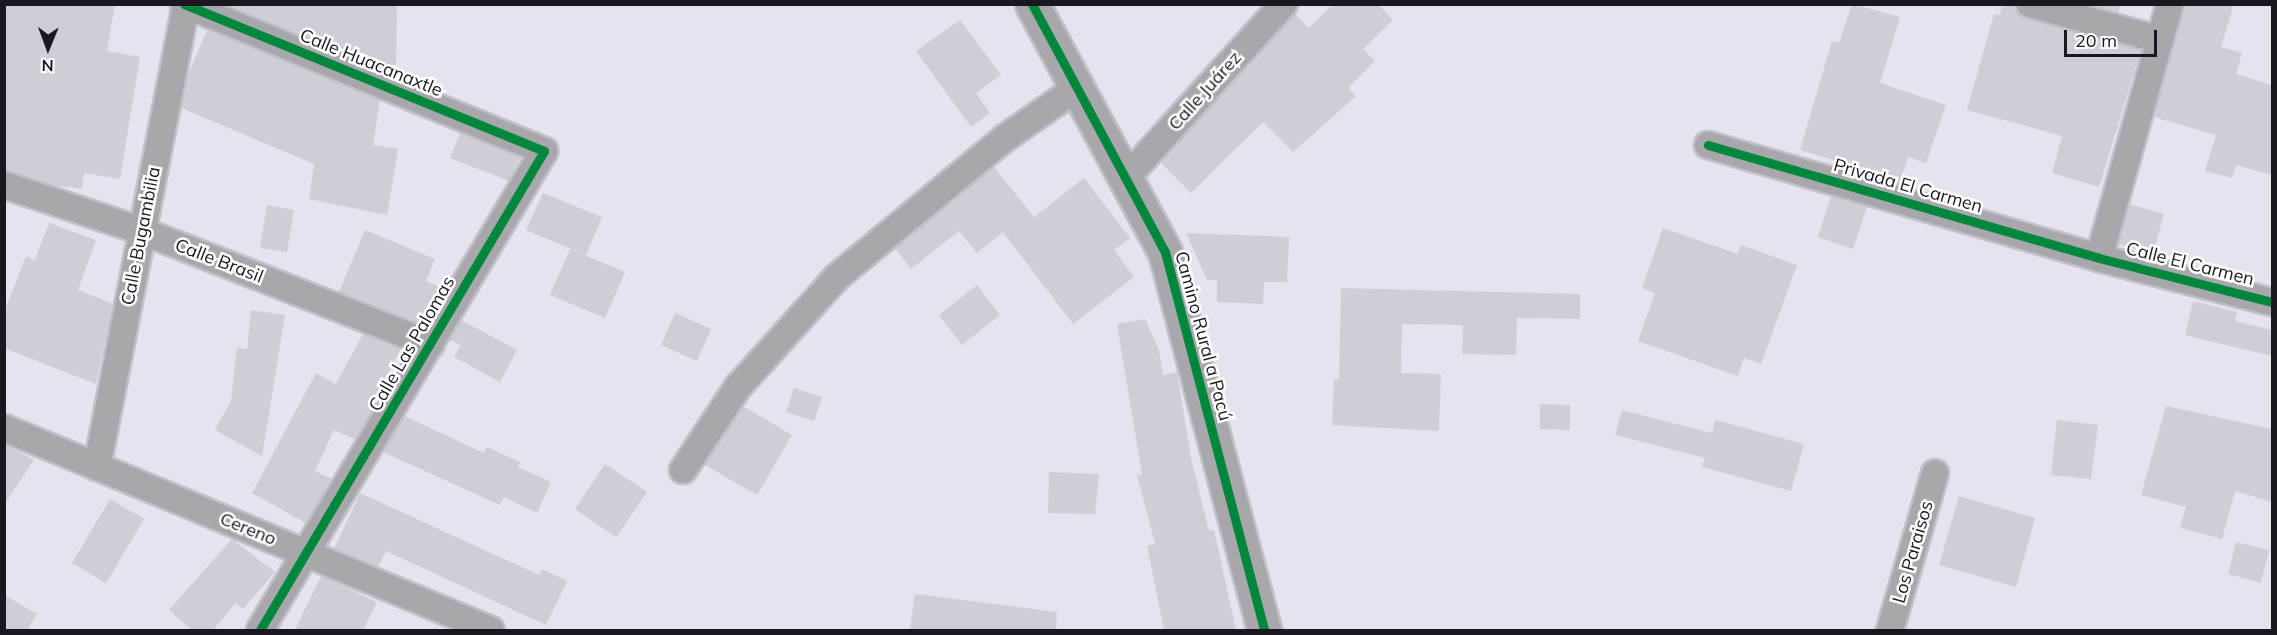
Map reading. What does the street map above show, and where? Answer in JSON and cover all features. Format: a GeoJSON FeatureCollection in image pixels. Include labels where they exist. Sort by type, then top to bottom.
{"type":"FeatureCollection","features":[{"type":"Feature","properties":{"kind":"street","name":"Camino Rural a Pacú"},"geometry":{"type":"LineString","coordinates":[[1032,4],[1165,252],[1264,630]]}},
{"type":"Feature","properties":{"kind":"street","name":"Calle Juárez"},"geometry":{"type":"LineString","coordinates":[[1126,178],[1284,4]]}},
{"type":"Feature","properties":{"kind":"street"},"geometry":{"type":"LineString","coordinates":[[2030,4],[2160,40]]}},
{"type":"Feature","properties":{"kind":"street"},"geometry":{"type":"LineString","coordinates":[[2099,258],[2170,4]]}},
{"type":"Feature","properties":{"kind":"street","name":"Calle Huacanaxtle"},"geometry":{"type":"LineString","coordinates":[[186,5],[544,151]]}},
{"type":"Feature","properties":{"kind":"street","name":"Calle Bugambilia"},"geometry":{"type":"LineString","coordinates":[[97,467],[186,5]]}},
{"type":"Feature","properties":{"kind":"street"},"geometry":{"type":"LineString","coordinates":[[683,470],[738,387],[837,277],[1005,138],[1077,88]]}},
{"type":"Feature","properties":{"kind":"street","name":"Privada El Carmen"},"geometry":{"type":"LineString","coordinates":[[1708,146],[2099,258]]}},
{"type":"Feature","properties":{"kind":"street","name":"Calle Las Palomas"},"geometry":{"type":"LineString","coordinates":[[260,630],[308,554],[544,151]]}},
{"type":"Feature","properties":{"kind":"street","name":"Calle Brasil"},"geometry":{"type":"LineString","coordinates":[[4,185],[142,231],[431,344]]}},
{"type":"Feature","properties":{"kind":"street","name":"Calle El Carmen"},"geometry":{"type":"LineString","coordinates":[[2099,258],[2272,302]]}},
{"type":"Feature","properties":{"kind":"street","name":"Cereno"},"geometry":{"type":"LineString","coordinates":[[4,428],[491,630]]}},
{"type":"Feature","properties":{"kind":"street","name":"Los Paraisos"},"geometry":{"type":"LineString","coordinates":[[1890,630],[1935,473]]}},
{"type":"Feature","properties":{"kind":"building"},"geometry":{"type":"Polygon","coordinates":[[[4,4],[115,4],[107,51],[140,57],[120,179],[84,173],[82,189],[50,185],[4,170],[4,4]]]}},
{"type":"Feature","properties":{"kind":"building"},"geometry":{"type":"Polygon","coordinates":[[[225,4],[397,4],[396,65],[386,65],[385,70],[225,4]]]}},
{"type":"Feature","properties":{"kind":"building"},"geometry":{"type":"Polygon","coordinates":[[[1333,4],[1378,4],[1393,20],[1363,49],[1375,61],[1348,88],[1356,96],[1293,152],[1263,122],[1191,193],[1160,162],[1295,14],[1309,28],[1333,4]]]}},
{"type":"Feature","properties":{"kind":"building"},"geometry":{"type":"Polygon","coordinates":[[[1852,4],[1900,17],[1880,83],[1946,105],[1926,163],[1908,157],[1899,184],[1841,168],[1843,163],[1800,150],[1832,41],[1839,43],[1852,4]]]}},
{"type":"Feature","properties":{"kind":"building"},"geometry":{"type":"Polygon","coordinates":[[[2002,4],[2015,4],[2026,18],[2141,50],[2099,187],[2052,173],[2062,136],[1967,110],[1994,14],[2000,15],[2002,4]]]}},
{"type":"Feature","properties":{"kind":"building"},"geometry":{"type":"Polygon","coordinates":[[[2088,4],[2121,4],[2118,13],[2088,4]]]}},
{"type":"Feature","properties":{"kind":"building"},"geometry":{"type":"Polygon","coordinates":[[[2186,4],[2234,4],[2221,47],[2242,53],[2236,74],[2272,85],[2272,175],[2236,165],[2232,178],[2205,171],[2216,135],[2154,117],[2186,4]]]}},
{"type":"Feature","properties":{"kind":"building"},"geometry":{"type":"Polygon","coordinates":[[[960,20],[1001,75],[976,93],[990,113],[971,127],[916,51],[960,20]]]}},
{"type":"Feature","properties":{"kind":"building"},"geometry":{"type":"Polygon","coordinates":[[[207,30],[380,100],[373,145],[398,149],[387,215],[309,199],[314,164],[181,108],[188,75],[207,30]]]}},
{"type":"Feature","properties":{"kind":"building"},"geometry":{"type":"Polygon","coordinates":[[[460,133],[520,158],[509,181],[450,158],[460,133]]]}},
{"type":"Feature","properties":{"kind":"building"},"geometry":{"type":"Polygon","coordinates":[[[994,167],[1034,217],[1084,178],[1130,238],[1114,250],[1134,277],[1073,324],[1003,232],[977,253],[959,231],[911,269],[895,248],[994,167]]]}},
{"type":"Feature","properties":{"kind":"building"},"geometry":{"type":"Polygon","coordinates":[[[543,193],[602,217],[586,255],[526,230],[543,193]]]}},
{"type":"Feature","properties":{"kind":"building"},"geometry":{"type":"Polygon","coordinates":[[[1831,196],[1867,207],[1853,249],[1818,237],[1831,196]]]}},
{"type":"Feature","properties":{"kind":"building"},"geometry":{"type":"Polygon","coordinates":[[[2130,204],[2164,214],[2153,254],[2118,244],[2130,204]]]}},
{"type":"Feature","properties":{"kind":"building"},"geometry":{"type":"Polygon","coordinates":[[[267,205],[294,210],[287,252],[260,248],[267,205]]]}},
{"type":"Feature","properties":{"kind":"building"},"geometry":{"type":"Polygon","coordinates":[[[49,223],[96,240],[78,290],[113,304],[96,384],[4,348],[4,313],[26,256],[35,260],[49,223]]]}},
{"type":"Feature","properties":{"kind":"building"},"geometry":{"type":"Polygon","coordinates":[[[1663,228],[1738,254],[1741,245],[1797,265],[1761,364],[1744,358],[1738,376],[1638,341],[1655,293],[1642,288],[1663,228]]]}},
{"type":"Feature","properties":{"kind":"building"},"geometry":{"type":"Polygon","coordinates":[[[365,230],[435,259],[426,281],[445,289],[423,325],[339,292],[365,230]]]}},
{"type":"Feature","properties":{"kind":"building"},"geometry":{"type":"Polygon","coordinates":[[[1186,233],[1289,237],[1287,282],[1264,282],[1263,304],[1217,302],[1217,280],[1207,280],[1186,233]]]}},
{"type":"Feature","properties":{"kind":"building"},"geometry":{"type":"Polygon","coordinates":[[[570,249],[625,272],[605,318],[550,295],[570,249]]]}},
{"type":"Feature","properties":{"kind":"building"},"geometry":{"type":"Polygon","coordinates":[[[977,285],[1000,315],[962,345],[939,315],[977,285]]]}},
{"type":"Feature","properties":{"kind":"building"},"geometry":{"type":"Polygon","coordinates":[[[1341,288],[1580,294],[1580,319],[1517,318],[1516,355],[1462,354],[1463,325],[1402,324],[1401,373],[1441,374],[1439,431],[1332,425],[1334,379],[1339,379],[1341,288]]]}},
{"type":"Feature","properties":{"kind":"building"},"geometry":{"type":"Polygon","coordinates":[[[2193,301],[2237,312],[2235,321],[2272,330],[2272,356],[2185,335],[2193,301]]]}},
{"type":"Feature","properties":{"kind":"building"},"geometry":{"type":"Polygon","coordinates":[[[251,310],[285,315],[262,456],[215,430],[231,401],[237,348],[247,349],[251,310]]]}},
{"type":"Feature","properties":{"kind":"building"},"geometry":{"type":"Polygon","coordinates":[[[675,313],[711,329],[697,361],[661,345],[675,313]]]}},
{"type":"Feature","properties":{"kind":"building"},"geometry":{"type":"Polygon","coordinates":[[[1145,319],[1159,350],[1163,375],[1177,372],[1191,458],[1209,531],[1214,530],[1236,630],[1164,630],[1147,546],[1155,544],[1137,475],[1142,475],[1117,324],[1145,319]]]}},
{"type":"Feature","properties":{"kind":"building"},"geometry":{"type":"Polygon","coordinates":[[[461,320],[517,350],[500,382],[454,357],[461,345],[449,340],[461,320]]]}},
{"type":"Feature","properties":{"kind":"building"},"geometry":{"type":"Polygon","coordinates":[[[363,334],[401,348],[373,401],[377,403],[356,440],[334,430],[315,471],[332,479],[306,523],[252,493],[316,373],[336,384],[363,334]]]}},
{"type":"Feature","properties":{"kind":"building"},"geometry":{"type":"Polygon","coordinates":[[[794,388],[822,397],[814,421],[786,412],[794,388]]]}},
{"type":"Feature","properties":{"kind":"building"},"geometry":{"type":"Polygon","coordinates":[[[1540,404],[1570,405],[1570,430],[1540,429],[1540,404]]]}},
{"type":"Feature","properties":{"kind":"building"},"geometry":{"type":"Polygon","coordinates":[[[743,406],[792,435],[757,495],[705,465],[743,406]]]}},
{"type":"Feature","properties":{"kind":"building"},"geometry":{"type":"Polygon","coordinates":[[[2166,406],[2272,429],[2272,502],[2235,491],[2222,539],[2180,528],[2186,507],[2141,495],[2166,406]]]}},
{"type":"Feature","properties":{"kind":"building"},"geometry":{"type":"Polygon","coordinates":[[[1622,410],[1712,433],[1715,420],[1804,444],[1791,491],[1702,467],[1705,458],[1615,435],[1622,410]]]}},
{"type":"Feature","properties":{"kind":"building"},"geometry":{"type":"Polygon","coordinates":[[[404,416],[484,453],[487,447],[520,462],[518,467],[551,482],[537,513],[504,497],[500,505],[383,452],[404,416]]]}},
{"type":"Feature","properties":{"kind":"building"},"geometry":{"type":"Polygon","coordinates":[[[2057,420],[2098,425],[2091,479],[2051,475],[2057,420]]]}},
{"type":"Feature","properties":{"kind":"building"},"geometry":{"type":"Polygon","coordinates":[[[4,444],[34,460],[4,505],[4,444]]]}},
{"type":"Feature","properties":{"kind":"building"},"geometry":{"type":"Polygon","coordinates":[[[605,464],[647,492],[616,537],[575,509],[605,464]]]}},
{"type":"Feature","properties":{"kind":"building"},"geometry":{"type":"Polygon","coordinates":[[[1049,472],[1099,474],[1095,514],[1048,513],[1049,472]]]}},
{"type":"Feature","properties":{"kind":"building"},"geometry":{"type":"Polygon","coordinates":[[[360,493],[539,575],[542,569],[567,581],[546,625],[386,551],[378,567],[334,549],[360,493]]]}},
{"type":"Feature","properties":{"kind":"building"},"geometry":{"type":"Polygon","coordinates":[[[1959,496],[2035,518],[2016,587],[1939,565],[1959,496]]]}},
{"type":"Feature","properties":{"kind":"building"},"geometry":{"type":"Polygon","coordinates":[[[110,499],[144,519],[106,583],[72,563],[110,499]]]}},
{"type":"Feature","properties":{"kind":"building"},"geometry":{"type":"Polygon","coordinates":[[[232,539],[275,572],[243,609],[236,603],[213,630],[192,630],[169,610],[232,539]]]}},
{"type":"Feature","properties":{"kind":"building"},"geometry":{"type":"Polygon","coordinates":[[[2236,542],[2269,550],[2261,583],[2228,574],[2236,542]]]}},
{"type":"Feature","properties":{"kind":"building"},"geometry":{"type":"Polygon","coordinates":[[[321,576],[377,602],[363,630],[295,630],[321,576]]]}},
{"type":"Feature","properties":{"kind":"building"},"geometry":{"type":"Polygon","coordinates":[[[915,594],[1057,612],[1056,630],[910,629],[915,594]]]}},
{"type":"Feature","properties":{"kind":"building"},"geometry":{"type":"Polygon","coordinates":[[[4,595],[37,614],[27,630],[4,630],[4,595]]]}},
{"type":"Feature","properties":{"kind":"cycle path"},"geometry":{"type":"LineString","coordinates":[[184,4],[544,151],[260,630]]}},
{"type":"Feature","properties":{"kind":"cycle path"},"geometry":{"type":"LineString","coordinates":[[1032,4],[1165,252],[1264,630]]}},
{"type":"Feature","properties":{"kind":"cycle path"},"geometry":{"type":"LineString","coordinates":[[1708,145],[2099,258],[2272,302]]}}]}
